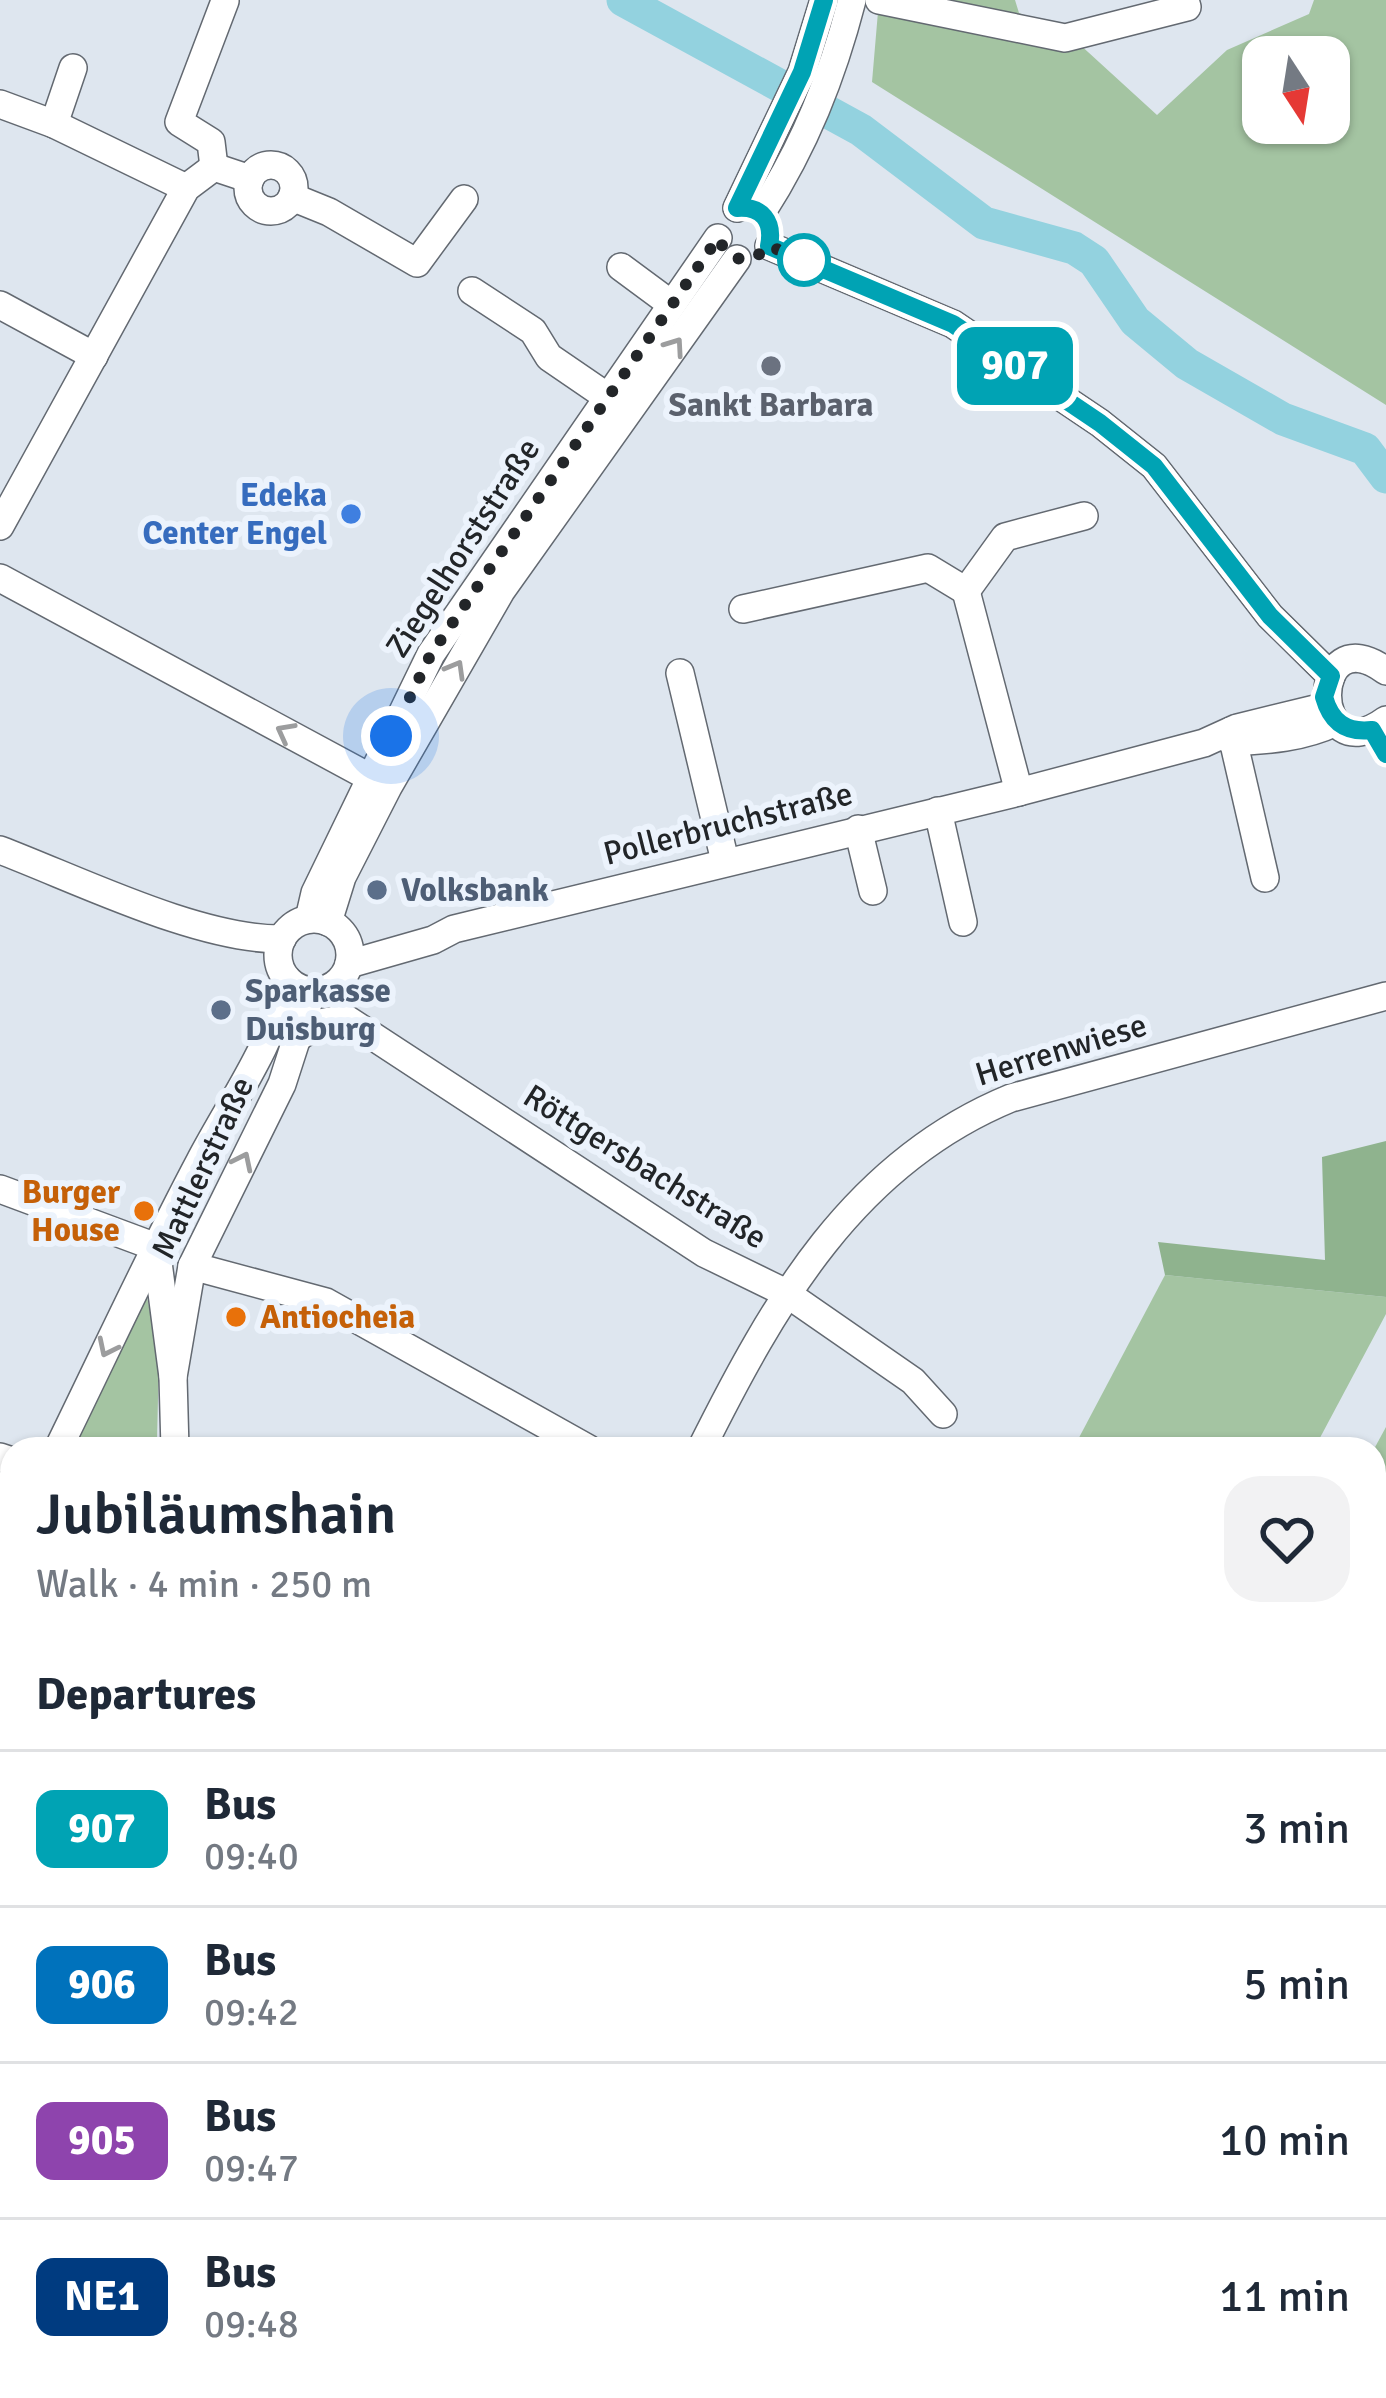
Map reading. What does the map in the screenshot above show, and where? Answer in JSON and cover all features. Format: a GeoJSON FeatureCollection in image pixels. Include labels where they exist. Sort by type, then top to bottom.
{"type":"FeatureCollection","features":[{"type":"Feature","properties":{"kind":"street","name":"Ziegelhorststraße"},"geometry":{"type":"LineString","coordinates":[[749,210],[824,0]]}},
{"type":"Feature","properties":{"kind":"street","name":"Ziegelhorststraße"},"geometry":{"type":"LineString","coordinates":[[379,783],[727,249],[721,220],[749,210],[802,145],[830,81],[852,0]]}},
{"type":"Feature","properties":{"kind":"street"},"geometry":{"type":"LineString","coordinates":[[879,0],[1065,38],[1187,7],[1185,0]]}},
{"type":"Feature","properties":{"kind":"street"},"geometry":{"type":"LineString","coordinates":[[214,167],[211,142],[178,122],[225,1]]}},
{"type":"Feature","properties":{"kind":"street"},"geometry":{"type":"LineString","coordinates":[[54,124],[73,68]]}},
{"type":"Feature","properties":{"kind":"street"},"geometry":{"type":"LineString","coordinates":[[0,104],[54,124],[186,188]]}},
{"type":"Feature","properties":{"kind":"street"},"geometry":{"type":"LineString","coordinates":[[214,167],[250,178],[250,196],[262,209],[280,209],[292,197],[329,212],[417,263],[464,199]]}},
{"type":"Feature","properties":{"kind":"street"},"geometry":{"type":"LineString","coordinates":[[0,526],[186,188],[214,167]]}},
{"type":"Feature","properties":{"kind":"street"},"geometry":{"type":"LineString","coordinates":[[749,210],[769,222],[769,246]]}},
{"type":"Feature","properties":{"kind":"street"},"geometry":{"type":"LineString","coordinates":[[727,249],[752,259],[769,246]]}},
{"type":"Feature","properties":{"kind":"street"},"geometry":{"type":"LineString","coordinates":[[769,246],[953,324],[1100,423],[1154,466],[1270,616],[1323,643],[1338,669]]}},
{"type":"Feature","properties":{"kind":"street","name":"Ziegelhorststraße"},"geometry":{"type":"LineString","coordinates":[[319,921],[342,877],[431,654],[522,499],[574,422],[606,396],[671,304],[727,249]]}},
{"type":"Feature","properties":{"kind":"street"},"geometry":{"type":"LineString","coordinates":[[621,267],[671,304]]}},
{"type":"Feature","properties":{"kind":"street"},"geometry":{"type":"LineString","coordinates":[[472,291],[533,331],[548,357],[606,396]]}},
{"type":"Feature","properties":{"kind":"street"},"geometry":{"type":"LineString","coordinates":[[0,305],[94,356]]}},
{"type":"Feature","properties":{"kind":"street"},"geometry":{"type":"LineString","coordinates":[[574,422],[598,453]]}},
{"type":"Feature","properties":{"kind":"street"},"geometry":{"type":"LineString","coordinates":[[967,591],[1005,537],[1084,516]]}},
{"type":"Feature","properties":{"kind":"street"},"geometry":{"type":"LineString","coordinates":[[743,609],[928,568],[967,591],[1018,792]]}},
{"type":"Feature","properties":{"kind":"street"},"geometry":{"type":"LineString","coordinates":[[0,578],[379,783]]}},
{"type":"Feature","properties":{"kind":"street"},"geometry":{"type":"LineString","coordinates":[[1338,669],[1372,661],[1386,670]]}},
{"type":"Feature","properties":{"kind":"street"},"geometry":{"type":"LineString","coordinates":[[1338,669],[1324,697],[1331,714],[1348,729],[1381,734]]}},
{"type":"Feature","properties":{"kind":"street"},"geometry":{"type":"LineString","coordinates":[[680,673],[725,861]]}},
{"type":"Feature","properties":{"kind":"street","name":"Pollerbruchstraße"},"geometry":{"type":"LineString","coordinates":[[349,954],[433,940],[454,929],[1331,714]]}},
{"type":"Feature","properties":{"kind":"street"},"geometry":{"type":"LineString","coordinates":[[1232,736],[1265,878]]}},
{"type":"Feature","properties":{"kind":"street"},"geometry":{"type":"LineString","coordinates":[[938,811],[963,922]]}},
{"type":"Feature","properties":{"kind":"street"},"geometry":{"type":"LineString","coordinates":[[857,829],[873,891]]}},
{"type":"Feature","properties":{"kind":"street"},"geometry":{"type":"LineString","coordinates":[[0,850],[183,920],[260,939],[290,968],[332,986],[349,954],[319,921],[298,923],[290,968],[282,1005],[260,1055],[156,1247],[64,1437]]}},
{"type":"Feature","properties":{"kind":"street","name":"Mattlerstraße"},"geometry":{"type":"LineString","coordinates":[[173,1377],[191,1266],[282,1084],[298,1037],[290,968]]}},
{"type":"Feature","properties":{"kind":"street","name":"Herrenwiese"},"geometry":{"type":"LineString","coordinates":[[707,1437],[785,1292],[879,1181],[917,1148],[968,1116],[1010,1098],[1386,996]]}},
{"type":"Feature","properties":{"kind":"street","name":"Röttgersbachstraße"},"geometry":{"type":"LineString","coordinates":[[298,1037],[320,1023],[345,1018],[704,1253],[785,1292],[913,1381],[943,1414]]}},
{"type":"Feature","properties":{"kind":"street"},"geometry":{"type":"LineString","coordinates":[[0,1190],[156,1247]]}},
{"type":"Feature","properties":{"kind":"street","name":"Mattlerstraße"},"geometry":{"type":"LineString","coordinates":[[156,1247],[173,1377],[175,1437]]}},
{"type":"Feature","properties":{"kind":"street"},"geometry":{"type":"LineString","coordinates":[[191,1266],[326,1302],[568,1437]]}},
{"type":"Feature","properties":{"kind":"green space"},"geometry":{"type":"Polygon","coordinates":[[[879,0],[1015,0],[1019,13],[1065,31],[1157,115],[1227,50],[1242,43],[1242,144],[1350,144],[1350,36],[1259,36],[1309,14],[1314,0],[1386,0],[1386,405],[872,82],[879,0]]]}},
{"type":"Feature","properties":{"kind":"green space"},"geometry":{"type":"Polygon","coordinates":[[[1386,1141],[1386,1297],[1165,1275],[1158,1242],[1325,1260],[1322,1157],[1386,1141]]]}},
{"type":"Feature","properties":{"kind":"green space"},"geometry":{"type":"Polygon","coordinates":[[[1165,1275],[1386,1297],[1386,1314],[1320,1437],[1079,1437],[1165,1275]]]}},
{"type":"Feature","properties":{"kind":"green space"},"geometry":{"type":"Polygon","coordinates":[[[147,1297],[159,1357],[157,1437],[73,1437],[88,1418],[147,1297]]]}},
{"type":"Feature","properties":{"kind":"waterway"},"geometry":{"type":"LineString","coordinates":[[623,0],[861,130],[984,223],[1074,248],[1094,261],[1135,321],[1187,364],[1283,419],[1365,449],[1386,477]]}},
{"type":"Feature","properties":{"kind":"bus line","name":"907"},"geometry":{"type":"LineString","coordinates":[[824,0],[802,72],[737,208],[762,212],[772,234],[769,246],[953,324],[1100,423],[1154,466],[1270,616],[1331,676],[1324,697],[1336,722],[1348,729],[1372,730],[1386,754]]}},
{"type":"Feature","properties":{"kind":"place","name":"Sankt Barbara"},"geometry":{"type":"Point","coordinates":[771,366]}},
{"type":"Feature","properties":{"kind":"place","name":"Edeka Center Engel"},"geometry":{"type":"Point","coordinates":[351,514]}},
{"type":"Feature","properties":{"kind":"place","name":"Volksbank"},"geometry":{"type":"Point","coordinates":[377,890]}},
{"type":"Feature","properties":{"kind":"place","name":"Sparkasse Duisburg"},"geometry":{"type":"Point","coordinates":[221,1010]}},
{"type":"Feature","properties":{"kind":"place","name":"Burger House"},"geometry":{"type":"Point","coordinates":[144,1211]}},
{"type":"Feature","properties":{"kind":"place","name":"Antiocheia"},"geometry":{"type":"Point","coordinates":[236,1317]}},
{"type":"Feature","properties":{"kind":"route"},"geometry":{"type":"LineString","coordinates":[[391,736],[431,654],[718,238],[724,251],[736,259],[752,259],[769,246],[811,263],[804,260]]}}]}
